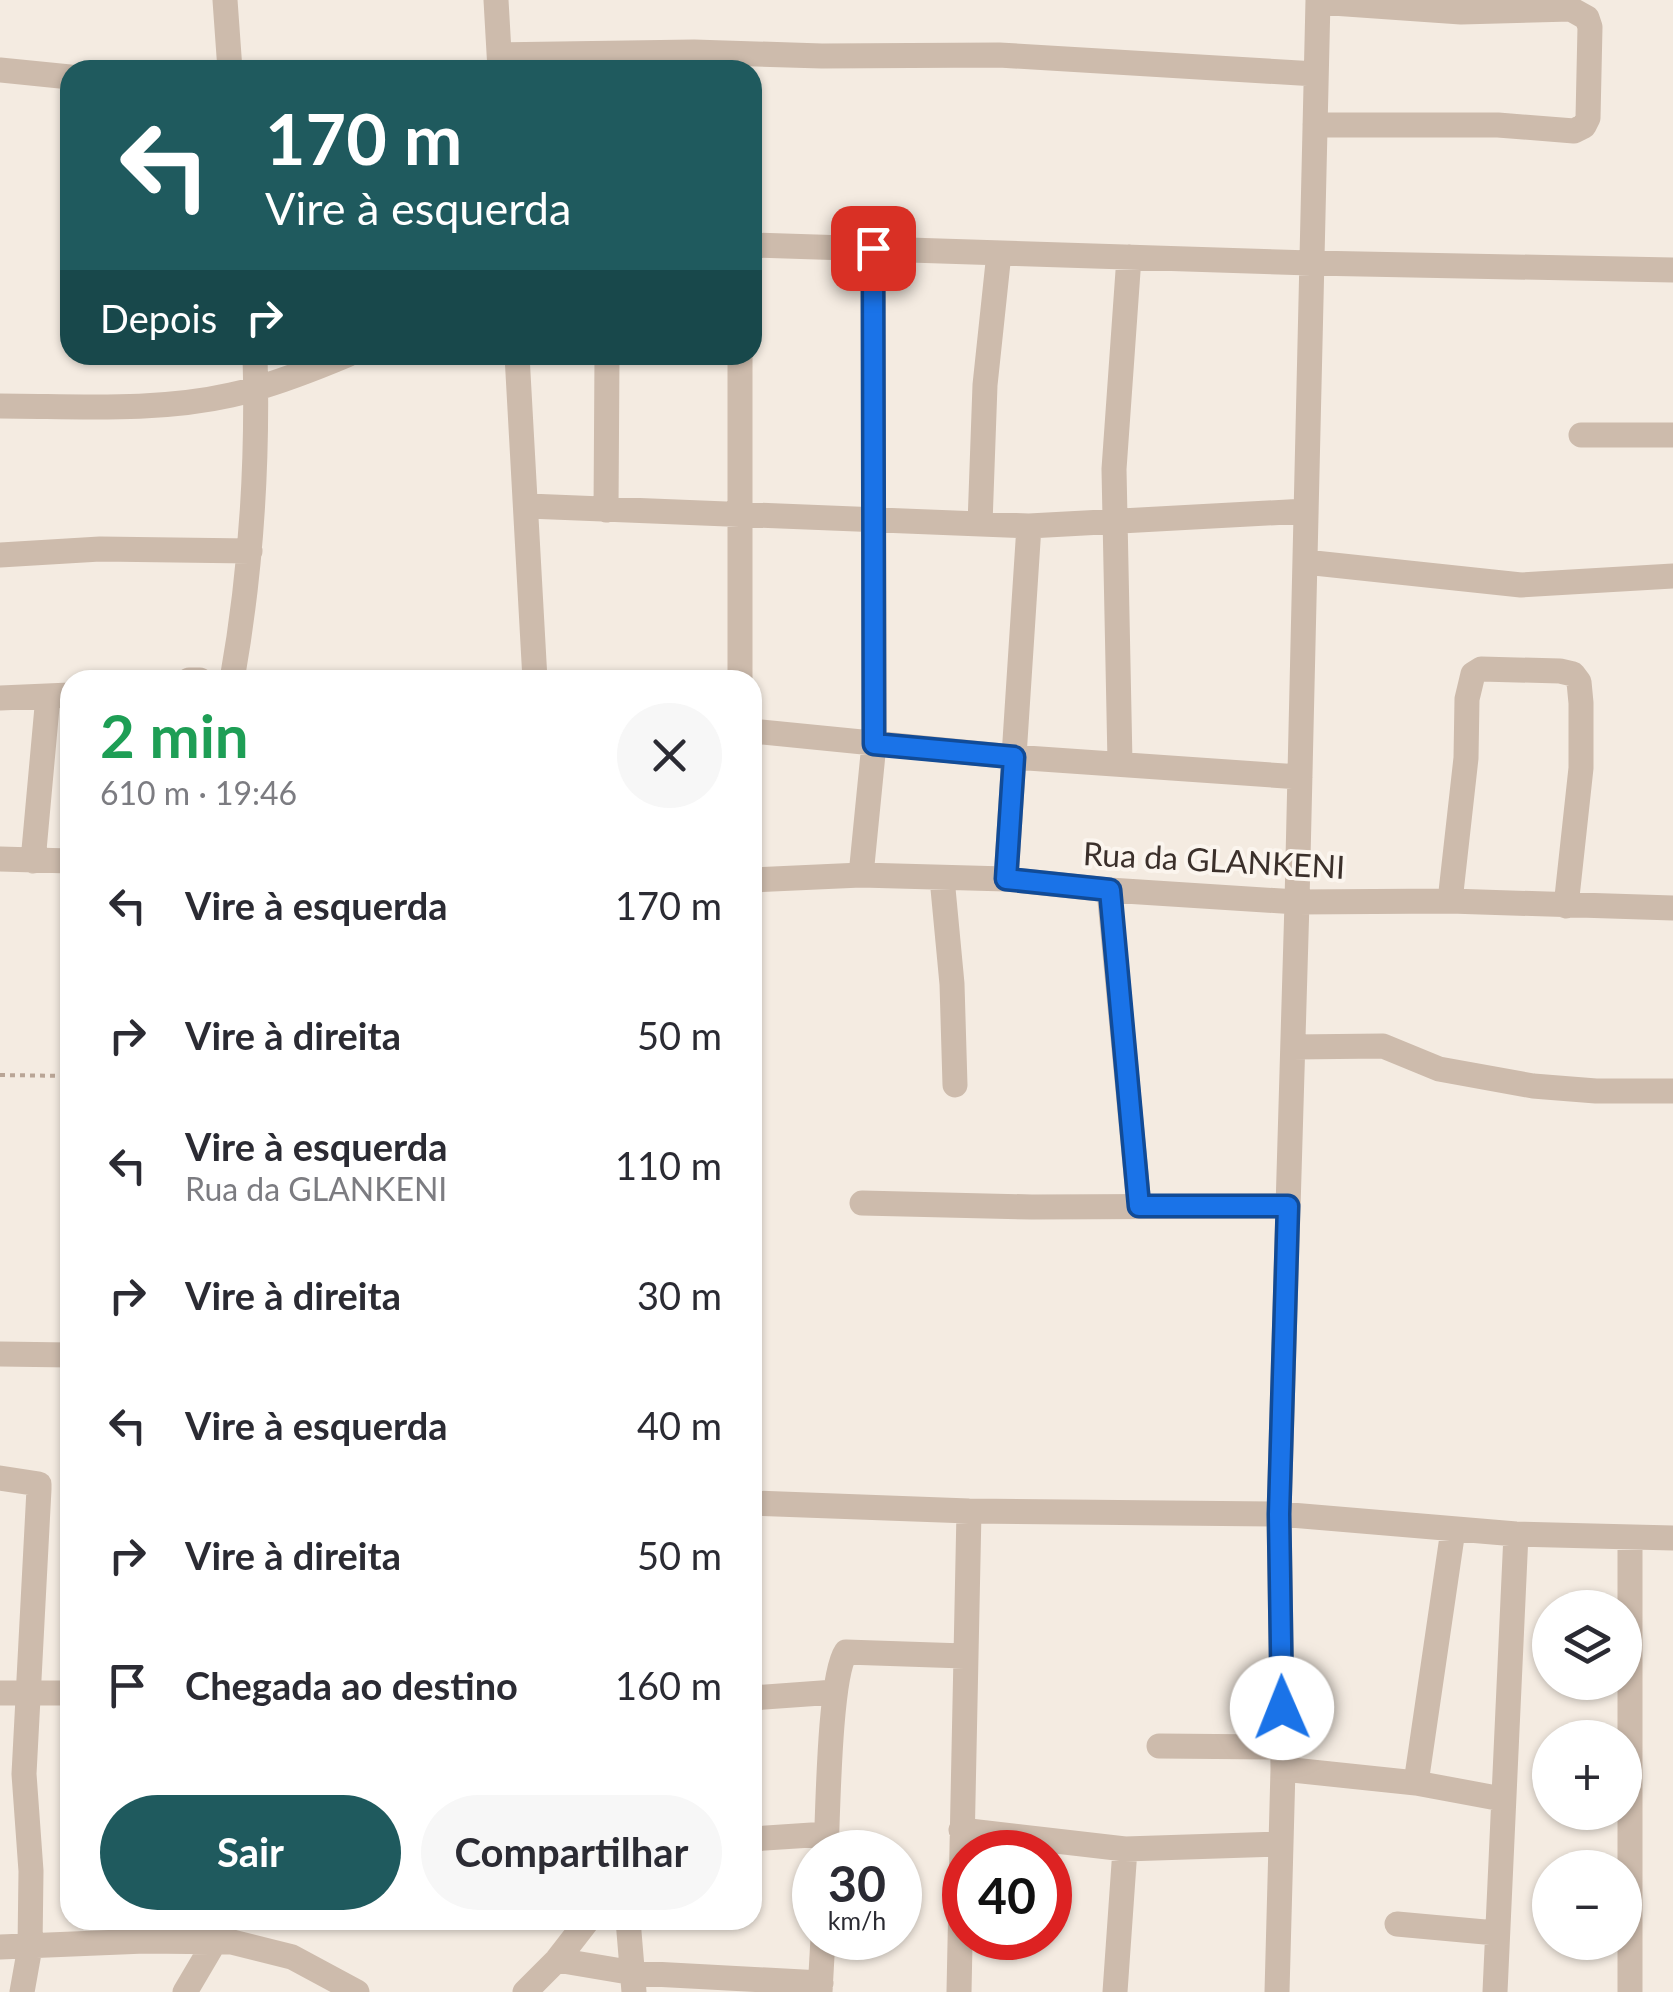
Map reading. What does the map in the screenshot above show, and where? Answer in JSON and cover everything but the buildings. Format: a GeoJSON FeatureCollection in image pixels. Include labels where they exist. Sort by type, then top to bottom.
{"type":"FeatureCollection","features":[{"type":"Feature","properties":{"kind":"street"},"geometry":{"type":"LineString","coordinates":[[226,0],[229,60]]}},
{"type":"Feature","properties":{"kind":"street"},"geometry":{"type":"LineString","coordinates":[[496,0],[500,60]]}},
{"type":"Feature","properties":{"kind":"street"},"geometry":{"type":"LineString","coordinates":[[1277,1992],[1283,1758],[1279,1514],[1318,1],[1460,12],[1571,8],[1587,18],[1588,118],[1584,126],[1574,131],[1498,125],[1315,124]]}},
{"type":"Feature","properties":{"kind":"street"},"geometry":{"type":"LineString","coordinates":[[553,60],[694,52],[999,55],[1316,74]]}},
{"type":"Feature","properties":{"kind":"street"},"geometry":{"type":"LineString","coordinates":[[0,70],[60,76]]}},
{"type":"Feature","properties":{"kind":"street"},"geometry":{"type":"LineString","coordinates":[[762,244],[1311,263],[1673,270]]}},
{"type":"Feature","properties":{"kind":"street"},"geometry":{"type":"LineString","coordinates":[[861,875],[874,744],[873,248]]}},
{"type":"Feature","properties":{"kind":"street"},"geometry":{"type":"LineString","coordinates":[[980,524],[985,385],[998,253]]}},
{"type":"Feature","properties":{"kind":"street"},"geometry":{"type":"LineString","coordinates":[[1120,762],[1114,468],[1129,257]]}},
{"type":"Feature","properties":{"kind":"street"},"geometry":{"type":"LineString","coordinates":[[234,670],[250,551],[255,365]]}},
{"type":"Feature","properties":{"kind":"street"},"geometry":{"type":"LineString","coordinates":[[0,406],[174,402],[226,396],[320,365]]}},
{"type":"Feature","properties":{"kind":"street"},"geometry":{"type":"LineString","coordinates":[[518,365],[535,670]]}},
{"type":"Feature","properties":{"kind":"street"},"geometry":{"type":"LineString","coordinates":[[606,510],[607,365]]}},
{"type":"Feature","properties":{"kind":"street"},"geometry":{"type":"LineString","coordinates":[[740,365],[740,670]]}},
{"type":"Feature","properties":{"kind":"street"},"geometry":{"type":"LineString","coordinates":[[1582,436],[1673,434]]}},
{"type":"Feature","properties":{"kind":"street"},"geometry":{"type":"LineString","coordinates":[[528,506],[1028,526],[1306,511]]}},
{"type":"Feature","properties":{"kind":"street"},"geometry":{"type":"LineString","coordinates":[[1006,879],[1028,526]]}},
{"type":"Feature","properties":{"kind":"street"},"geometry":{"type":"LineString","coordinates":[[0,555],[100,549],[250,551]]}},
{"type":"Feature","properties":{"kind":"street"},"geometry":{"type":"LineString","coordinates":[[1304,562],[1521,585],[1673,576]]}},
{"type":"Feature","properties":{"kind":"street"},"geometry":{"type":"LineString","coordinates":[[1450,901],[1473,674],[1481,669],[1560,671],[1572,674],[1580,682],[1582,703],[1581,768],[1566,906]]}},
{"type":"Feature","properties":{"kind":"street"},"geometry":{"type":"LineString","coordinates":[[0,698],[59,696],[33,860]]}},
{"type":"Feature","properties":{"kind":"street"},"geometry":{"type":"LineString","coordinates":[[762,732],[1014,757],[1300,777]]}},
{"type":"Feature","properties":{"kind":"street"},"geometry":{"type":"LineString","coordinates":[[0,860],[60,861]]}},
{"type":"Feature","properties":{"kind":"street","name":"Rua da GLANKENI"},"geometry":{"type":"LineString","coordinates":[[762,880],[861,875],[1006,879],[1297,902],[1450,901],[1673,908]]}},
{"type":"Feature","properties":{"kind":"street"},"geometry":{"type":"LineString","coordinates":[[942,878],[952,984],[955,1084]]}},
{"type":"Feature","properties":{"kind":"street"},"geometry":{"type":"LineString","coordinates":[[1110,890],[1139,1206]]}},
{"type":"Feature","properties":{"kind":"street"},"geometry":{"type":"LineString","coordinates":[[1293,1047],[1383,1046],[1439,1068],[1533,1086],[1673,1091]]}},
{"type":"Feature","properties":{"kind":"street"},"geometry":{"type":"LineString","coordinates":[[862,1202],[1288,1206]]}},
{"type":"Feature","properties":{"kind":"street"},"geometry":{"type":"LineString","coordinates":[[0,1354],[60,1355]]}},
{"type":"Feature","properties":{"kind":"street"},"geometry":{"type":"LineString","coordinates":[[0,1478],[38,1484],[24,1774],[32,1870],[30,1948],[22,1992]]}},
{"type":"Feature","properties":{"kind":"street"},"geometry":{"type":"LineString","coordinates":[[762,1503],[969,1511],[1279,1514],[1516,1534],[1673,1538]]}},
{"type":"Feature","properties":{"kind":"street"},"geometry":{"type":"LineString","coordinates":[[961,1830],[969,1511]]}},
{"type":"Feature","properties":{"kind":"street"},"geometry":{"type":"LineString","coordinates":[[1416,1782],[1453,1530]]}},
{"type":"Feature","properties":{"kind":"street"},"geometry":{"type":"LineString","coordinates":[[1494,1992],[1516,1534]]}},
{"type":"Feature","properties":{"kind":"street"},"geometry":{"type":"LineString","coordinates":[[1630,1538],[1630,1992]]}},
{"type":"Feature","properties":{"kind":"street"},"geometry":{"type":"LineString","coordinates":[[828,1830],[840,1661],[851,1650],[964,1656]]}},
{"type":"Feature","properties":{"kind":"street"},"geometry":{"type":"LineString","coordinates":[[762,1697],[836,1692]]}},
{"type":"Feature","properties":{"kind":"street"},"geometry":{"type":"LineString","coordinates":[[0,1693],[60,1693]]}},
{"type":"Feature","properties":{"kind":"street"},"geometry":{"type":"LineString","coordinates":[[1159,1746],[1283,1758],[1502,1799]]}},
{"type":"Feature","properties":{"kind":"street"},"geometry":{"type":"LineString","coordinates":[[762,1840],[792,1841]]}},
{"type":"Feature","properties":{"kind":"street"},"geometry":{"type":"LineString","coordinates":[[1072,1844],[1125,1850],[1281,1844]]}},
{"type":"Feature","properties":{"kind":"street"},"geometry":{"type":"LineString","coordinates":[[1115,1992],[1125,1850]]}},
{"type":"Feature","properties":{"kind":"street"},"geometry":{"type":"LineString","coordinates":[[1397,1924],[1496,1933]]}},
{"type":"Feature","properties":{"kind":"street"},"geometry":{"type":"LineString","coordinates":[[0,1947],[30,1948],[145,1930],[229,1935],[292,1957],[356,1992]]}},
{"type":"Feature","properties":{"kind":"street"},"geometry":{"type":"LineString","coordinates":[[525,1992],[580,1930]]}},
{"type":"Feature","properties":{"kind":"street"},"geometry":{"type":"LineString","coordinates":[[629,1930],[634,1982]]}},
{"type":"Feature","properties":{"kind":"street"},"geometry":{"type":"LineString","coordinates":[[184,1992],[229,1935]]}},
{"type":"Feature","properties":{"kind":"street"},"geometry":{"type":"LineString","coordinates":[[557,1960],[634,1982],[820,1988],[821,1960]]}},
{"type":"Feature","properties":{"kind":"street"},"geometry":{"type":"LineString","coordinates":[[959,1960],[959,1992]]}},
{"type":"Feature","properties":{"kind":"path"},"geometry":{"type":"LineString","coordinates":[[0,1074],[60,1076]]}},
{"type":"Feature","properties":{"kind":"route"},"geometry":{"type":"LineString","coordinates":[[873,248],[874,744],[1014,757],[1006,879],[1110,890],[1139,1206],[1288,1206],[1279,1514],[1282,1708]]}}]}
